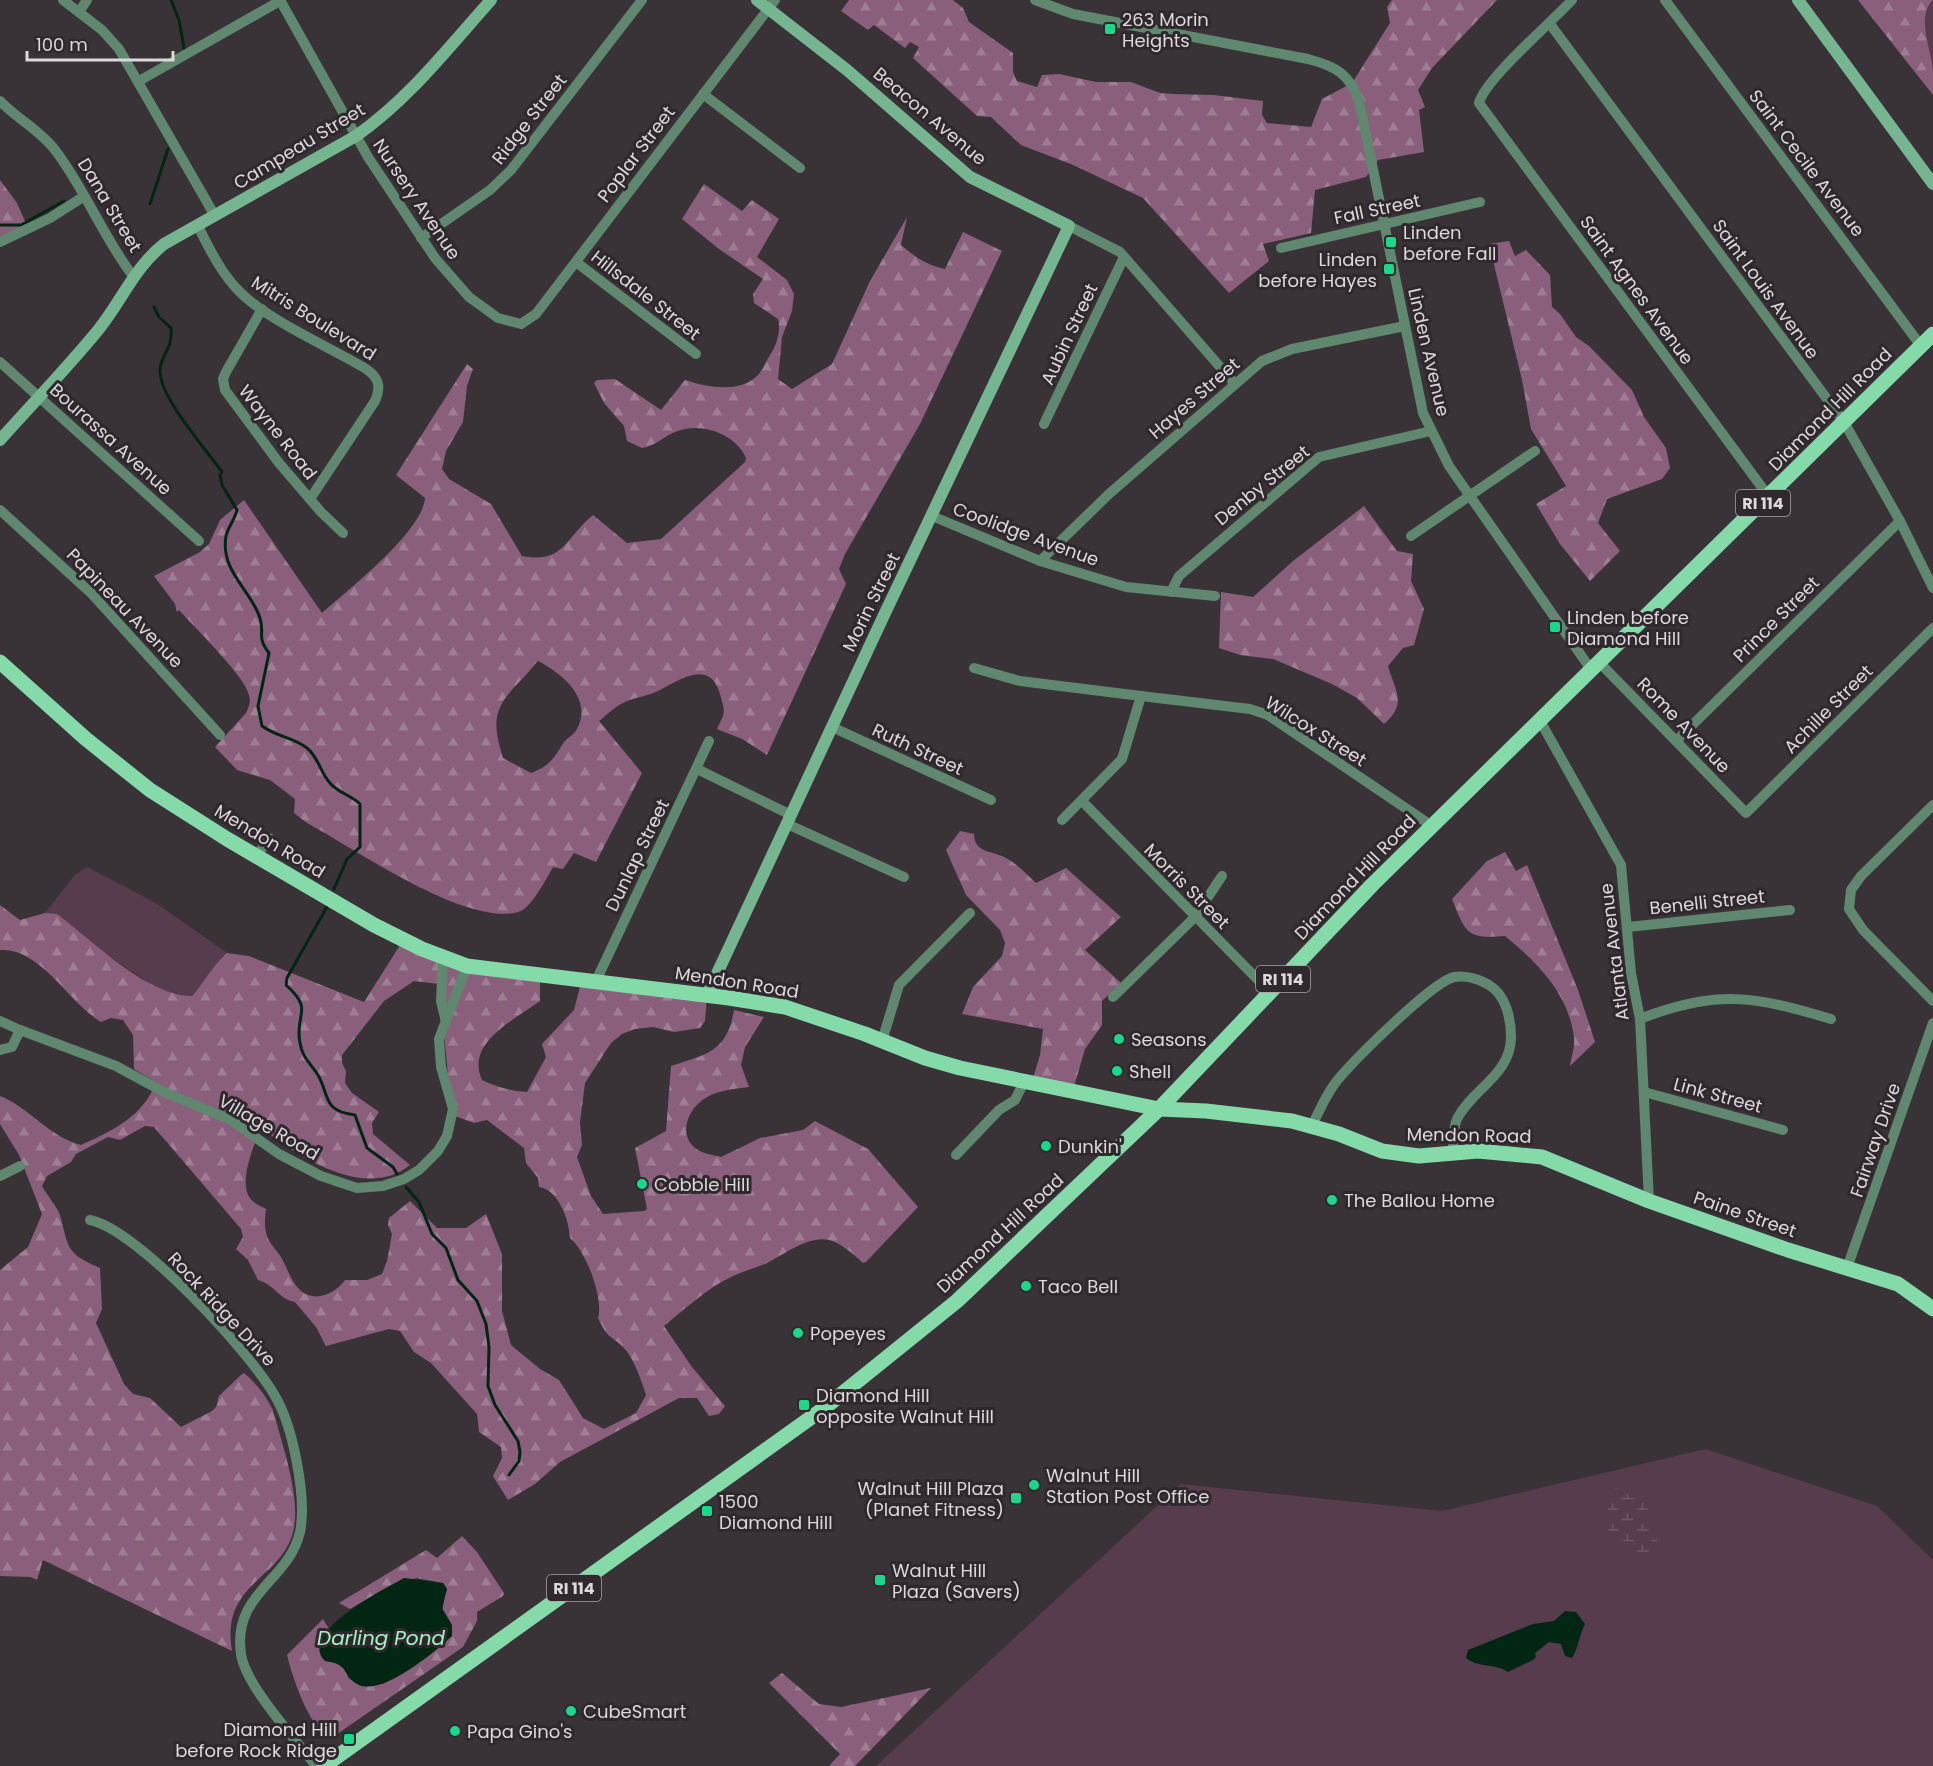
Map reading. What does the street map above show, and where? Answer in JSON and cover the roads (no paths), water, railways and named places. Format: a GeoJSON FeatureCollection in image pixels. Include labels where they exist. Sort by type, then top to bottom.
{"type":"FeatureCollection","features":[{"type":"Feature","properties":{"kind":"main road","name":"Diamond Hill Road"},"geometry":{"type":"LineString","coordinates":[[324,1766],[750,1462],[874,1369],[973,1286],[1159,1109],[1432,826],[1933,334]]}},
{"type":"Feature","properties":{"kind":"main road","name":"Mendon Road"},"geometry":{"type":"LineString","coordinates":[[0,662],[116,764],[150,790],[374,925],[443,958],[467,966],[707,995],[803,1012],[925,1058],[1024,1082],[1159,1109],[1234,1114],[1312,1126],[1382,1151],[1419,1156],[1478,1151],[1542,1157]]}},
{"type":"Feature","properties":{"kind":"main road","name":"Paine Street"},"geometry":{"type":"LineString","coordinates":[[1542,1157],[1649,1201],[1788,1250],[1898,1284],[1933,1309]]}},
{"type":"Feature","properties":{"kind":"street"},"geometry":{"type":"LineString","coordinates":[[63,0],[102,30],[119,49],[215,216]]}},
{"type":"Feature","properties":{"kind":"street"},"geometry":{"type":"LineString","coordinates":[[79,12],[87,0]]}},
{"type":"Feature","properties":{"kind":"street"},"geometry":{"type":"LineString","coordinates":[[139,81],[280,0]]}},
{"type":"Feature","properties":{"kind":"street","name":"Nursery Avenue"},"geometry":{"type":"LineString","coordinates":[[280,0],[356,136],[447,274],[469,297],[498,318],[521,324]]}},
{"type":"Feature","properties":{"kind":"street","name":"Campeau Street"},"geometry":{"type":"LineString","coordinates":[[133,276],[144,261],[164,244],[356,136],[401,100],[491,0]]}},
{"type":"Feature","properties":{"kind":"street","name":"Ridge Street"},"geometry":{"type":"LineString","coordinates":[[422,238],[490,190],[511,170],[642,0]]}},
{"type":"Feature","properties":{"kind":"street","name":"Beacon Avenue"},"geometry":{"type":"LineString","coordinates":[[757,0],[772,5],[970,177],[1100,240],[1124,257],[1235,384]]}},
{"type":"Feature","properties":{"kind":"street","name":"Linden Avenue"},"geometry":{"type":"LineString","coordinates":[[1035,0],[1073,14],[1328,65],[1339,70],[1352,83],[1359,101],[1419,400],[1431,431],[1469,496],[1594,665]]}},
{"type":"Feature","properties":{"kind":"street"},"geometry":{"type":"LineString","coordinates":[[1550,24],[1572,0]]}},
{"type":"Feature","properties":{"kind":"street","name":"Saint Cecile Avenue"},"geometry":{"type":"LineString","coordinates":[[1665,0],[1922,346]]}},
{"type":"Feature","properties":{"kind":"street"},"geometry":{"type":"LineString","coordinates":[[1798,0],[1933,184]]}},
{"type":"Feature","properties":{"kind":"street","name":"Poplar Street"},"geometry":{"type":"LineString","coordinates":[[521,324],[536,314],[772,5]]}},
{"type":"Feature","properties":{"kind":"street","name":"Saint Agnes Avenue"},"geometry":{"type":"LineString","coordinates":[[1550,24],[1495,79],[1480,96],[1479,103],[1768,497]]}},
{"type":"Feature","properties":{"kind":"street","name":"Saint Louis Avenue"},"geometry":{"type":"LineString","coordinates":[[1550,24],[1844,422],[1900,521],[1933,588]]}},
{"type":"Feature","properties":{"kind":"street"},"geometry":{"type":"LineString","coordinates":[[703,94],[800,168]]}},
{"type":"Feature","properties":{"kind":"street","name":"Dana Street"},"geometry":{"type":"LineString","coordinates":[[0,101],[51,145],[116,254],[133,276],[115,308],[91,338],[0,440]]}},
{"type":"Feature","properties":{"kind":"street"},"geometry":{"type":"LineString","coordinates":[[0,242],[50,218],[83,197]]}},
{"type":"Feature","properties":{"kind":"street","name":"Fall Street"},"geometry":{"type":"LineString","coordinates":[[1281,248],[1480,202]]}},
{"type":"Feature","properties":{"kind":"street","name":"Mitris Boulevard"},"geometry":{"type":"LineString","coordinates":[[198,226],[231,283],[262,309],[363,367],[379,384],[380,390],[375,401],[310,499]]}},
{"type":"Feature","properties":{"kind":"street","name":"Morin Street"},"geometry":{"type":"LineString","coordinates":[[707,995],[1070,226]]}},
{"type":"Feature","properties":{"kind":"street","name":"Aubin Street"},"geometry":{"type":"LineString","coordinates":[[1044,424],[1124,257]]}},
{"type":"Feature","properties":{"kind":"street","name":"Hillsdale Street"},"geometry":{"type":"LineString","coordinates":[[576,262],[696,354]]}},
{"type":"Feature","properties":{"kind":"street","name":"Wayne Road"},"geometry":{"type":"LineString","coordinates":[[262,309],[226,372],[223,379],[225,390],[279,463],[343,533]]}},
{"type":"Feature","properties":{"kind":"street","name":"Hayes Street"},"geometry":{"type":"LineString","coordinates":[[1040,561],[1108,494],[1270,356],[1292,349],[1404,326]]}},
{"type":"Feature","properties":{"kind":"street","name":"Bourassa Avenue"},"geometry":{"type":"LineString","coordinates":[[0,362],[199,541]]}},
{"type":"Feature","properties":{"kind":"street","name":"Denby Street"},"geometry":{"type":"LineString","coordinates":[[1171,592],[1179,576],[1319,457],[1431,431]]}},
{"type":"Feature","properties":{"kind":"street"},"geometry":{"type":"LineString","coordinates":[[1411,537],[1535,451]]}},
{"type":"Feature","properties":{"kind":"street","name":"Papineau Avenue"},"geometry":{"type":"LineString","coordinates":[[0,510],[91,593],[220,735]]}},
{"type":"Feature","properties":{"kind":"street","name":"Coolidge Avenue"},"geometry":{"type":"LineString","coordinates":[[932,516],[1040,561],[1126,587],[1215,596]]}},
{"type":"Feature","properties":{"kind":"street","name":"Prince Street"},"geometry":{"type":"LineString","coordinates":[[1676,741],[1900,521]]}},
{"type":"Feature","properties":{"kind":"street","name":"Achille Street"},"geometry":{"type":"LineString","coordinates":[[1746,813],[1933,628]]}},
{"type":"Feature","properties":{"kind":"street","name":"Rome Avenue"},"geometry":{"type":"LineString","coordinates":[[1594,665],[1676,741],[1746,813]]}},
{"type":"Feature","properties":{"kind":"street","name":"Wilcox Street"},"geometry":{"type":"LineString","coordinates":[[974,668],[1020,681],[1250,709],[1268,715],[1432,826]]}},
{"type":"Feature","properties":{"kind":"street"},"geometry":{"type":"LineString","coordinates":[[1062,820],[1122,759],[1142,696]]}},
{"type":"Feature","properties":{"kind":"street","name":"Atlanta Avenue"},"geometry":{"type":"LineString","coordinates":[[1539,719],[1621,865],[1631,973],[1640,1018],[1649,1201]]}},
{"type":"Feature","properties":{"kind":"street","name":"Ruth Street"},"geometry":{"type":"LineString","coordinates":[[832,727],[991,800]]}},
{"type":"Feature","properties":{"kind":"street","name":"Dunlap Street"},"geometry":{"type":"LineString","coordinates":[[595,983],[709,741]]}},
{"type":"Feature","properties":{"kind":"street"},"geometry":{"type":"LineString","coordinates":[[697,769],[904,877]]}},
{"type":"Feature","properties":{"kind":"street","name":"Morris Street"},"geometry":{"type":"LineString","coordinates":[[1082,801],[1194,918],[1271,993]]}},
{"type":"Feature","properties":{"kind":"street"},"geometry":{"type":"LineString","coordinates":[[1933,805],[1861,876],[1851,890],[1849,909],[1856,922],[1933,1001]]}},
{"type":"Feature","properties":{"kind":"street"},"geometry":{"type":"LineString","coordinates":[[257,856],[269,838]]}},
{"type":"Feature","properties":{"kind":"street"},"geometry":{"type":"LineString","coordinates":[[1113,997],[1194,918],[1222,876]]}},
{"type":"Feature","properties":{"kind":"street","name":"Benelli Street"},"geometry":{"type":"LineString","coordinates":[[1628,927],[1790,910]]}},
{"type":"Feature","properties":{"kind":"street"},"geometry":{"type":"LineString","coordinates":[[882,1041],[899,985],[970,913]]}},
{"type":"Feature","properties":{"kind":"street","name":"Village Road"},"geometry":{"type":"LineString","coordinates":[[443,958],[441,1001],[445,1019]]}},
{"type":"Feature","properties":{"kind":"street","name":"Village Road"},"geometry":{"type":"LineString","coordinates":[[0,1020],[20,1030],[116,1066],[164,1092],[231,1120],[279,1154],[321,1176],[346,1185],[370,1187],[392,1185],[419,1170],[438,1151],[447,1136],[453,1109],[438,1048],[445,1019],[467,966]]}},
{"type":"Feature","properties":{"kind":"street"},"geometry":{"type":"LineString","coordinates":[[1312,1126],[1335,1084],[1399,1019],[1446,980],[1469,977],[1484,981],[1500,996],[1506,1007],[1511,1038],[1507,1057],[1497,1073],[1456,1121],[1452,1155]]}},
{"type":"Feature","properties":{"kind":"street"},"geometry":{"type":"LineString","coordinates":[[1640,1018],[1714,998],[1784,1005],[1831,1020]]}},
{"type":"Feature","properties":{"kind":"street","name":"Fairway Drive"},"geometry":{"type":"LineString","coordinates":[[1847,1268],[1933,1023]]}},
{"type":"Feature","properties":{"kind":"street"},"geometry":{"type":"LineString","coordinates":[[0,1050],[12,1047],[20,1030]]}},
{"type":"Feature","properties":{"kind":"street"},"geometry":{"type":"LineString","coordinates":[[956,1155],[999,1110],[1015,1100],[1024,1082]]}},
{"type":"Feature","properties":{"kind":"street","name":"Link Street"},"geometry":{"type":"LineString","coordinates":[[1644,1092],[1783,1130]]}},
{"type":"Feature","properties":{"kind":"street"},"geometry":{"type":"LineString","coordinates":[[0,1176],[20,1166]]}},
{"type":"Feature","properties":{"kind":"street","name":"Rock Ridge Drive"},"geometry":{"type":"LineString","coordinates":[[90,1220],[107,1225],[128,1237],[174,1280],[249,1360],[269,1385],[282,1411],[291,1435],[302,1501],[299,1534],[284,1564],[252,1599],[241,1637],[241,1654],[254,1684],[316,1766]]}},
{"type":"Feature","properties":{"kind":"water","name":"Darling Pond"},"geometry":{"type":"Polygon","coordinates":[[[404,1578],[443,1583],[447,1589],[442,1608],[452,1625],[452,1636],[421,1662],[393,1679],[367,1687],[357,1684],[338,1664],[325,1661],[320,1650],[323,1637],[333,1625],[363,1601],[404,1578]]]}},
{"type":"Feature","properties":{"kind":"water"},"geometry":{"type":"Polygon","coordinates":[[[1565,1611],[1576,1612],[1585,1624],[1572,1658],[1565,1656],[1561,1644],[1549,1642],[1535,1653],[1536,1657],[1533,1660],[1508,1672],[1466,1658],[1468,1650],[1533,1624],[1554,1621],[1565,1611]]]}},
{"type":"Feature","properties":{"kind":"waterway"},"geometry":{"type":"LineString","coordinates":[[171,0],[179,20],[184,48]]}},
{"type":"Feature","properties":{"kind":"waterway"},"geometry":{"type":"LineString","coordinates":[[150,204],[168,149]]}},
{"type":"Feature","properties":{"kind":"waterway"},"geometry":{"type":"LineString","coordinates":[[0,225],[21,225],[64,201]]}},
{"type":"Feature","properties":{"kind":"waterway"},"geometry":{"type":"LineString","coordinates":[[154,307],[159,317],[171,328],[170,342],[160,371],[167,395],[222,472],[220,475],[222,485],[237,510],[226,536],[225,548],[232,570],[256,608],[262,628],[262,639],[269,653],[258,706],[262,726],[307,748],[333,786],[360,804],[360,847],[347,859],[334,889]]}},
{"type":"Feature","properties":{"kind":"waterway"},"geometry":{"type":"LineString","coordinates":[[328,905],[287,978],[286,985],[295,994],[302,1007],[299,1025],[301,1048],[318,1075],[332,1106],[344,1113],[355,1115],[367,1148],[393,1167],[397,1174]]}},
{"type":"Feature","properties":{"kind":"waterway"},"geometry":{"type":"LineString","coordinates":[[406,1187],[419,1202],[432,1234],[446,1248],[458,1280],[477,1301],[486,1324],[489,1347],[488,1386],[495,1405],[518,1441],[520,1452],[519,1461],[509,1475]]}},
{"type":"Feature","properties":{"kind":"place","name":"263 Morin Heights"},"geometry":{"type":"Point","coordinates":[1110,29]}},
{"type":"Feature","properties":{"kind":"place","name":"Linden before Fall"},"geometry":{"type":"Point","coordinates":[1391,242]}},
{"type":"Feature","properties":{"kind":"place","name":"Linden before Hayes"},"geometry":{"type":"Point","coordinates":[1389,269]}},
{"type":"Feature","properties":{"kind":"place","name":"Linden before Diamond Hill"},"geometry":{"type":"Point","coordinates":[1555,627]}},
{"type":"Feature","properties":{"kind":"place","name":"Seasons"},"geometry":{"type":"Point","coordinates":[1119,1039]}},
{"type":"Feature","properties":{"kind":"place","name":"Shell"},"geometry":{"type":"Point","coordinates":[1117,1071]}},
{"type":"Feature","properties":{"kind":"place","name":"Dunkin'"},"geometry":{"type":"Point","coordinates":[1046,1146]}},
{"type":"Feature","properties":{"kind":"place","name":"Cobble Hill"},"geometry":{"type":"Point","coordinates":[642,1184]}},
{"type":"Feature","properties":{"kind":"place","name":"The Ballou Home"},"geometry":{"type":"Point","coordinates":[1332,1200]}},
{"type":"Feature","properties":{"kind":"place","name":"Taco Bell"},"geometry":{"type":"Point","coordinates":[1026,1286]}},
{"type":"Feature","properties":{"kind":"place","name":"Popeyes"},"geometry":{"type":"Point","coordinates":[798,1333]}},
{"type":"Feature","properties":{"kind":"place","name":"Diamond Hill opposite Walnut Hill"},"geometry":{"type":"Point","coordinates":[804,1405]}},
{"type":"Feature","properties":{"kind":"place","name":"Walnut Hill Station Post Office"},"geometry":{"type":"Point","coordinates":[1034,1485]}},
{"type":"Feature","properties":{"kind":"place","name":"Walnut Hill Plaza (Planet Fitness)"},"geometry":{"type":"Point","coordinates":[1016,1498]}},
{"type":"Feature","properties":{"kind":"place","name":"1500 Diamond Hill"},"geometry":{"type":"Point","coordinates":[707,1511]}},
{"type":"Feature","properties":{"kind":"place","name":"Walnut Hill Plaza (Savers)"},"geometry":{"type":"Point","coordinates":[880,1580]}},
{"type":"Feature","properties":{"kind":"place","name":"CubeSmart"},"geometry":{"type":"Point","coordinates":[571,1711]}},
{"type":"Feature","properties":{"kind":"place","name":"Papa Gino's"},"geometry":{"type":"Point","coordinates":[455,1731]}},
{"type":"Feature","properties":{"kind":"place","name":"Diamond Hill before Rock Ridge"},"geometry":{"type":"Point","coordinates":[349,1739]}}]}
